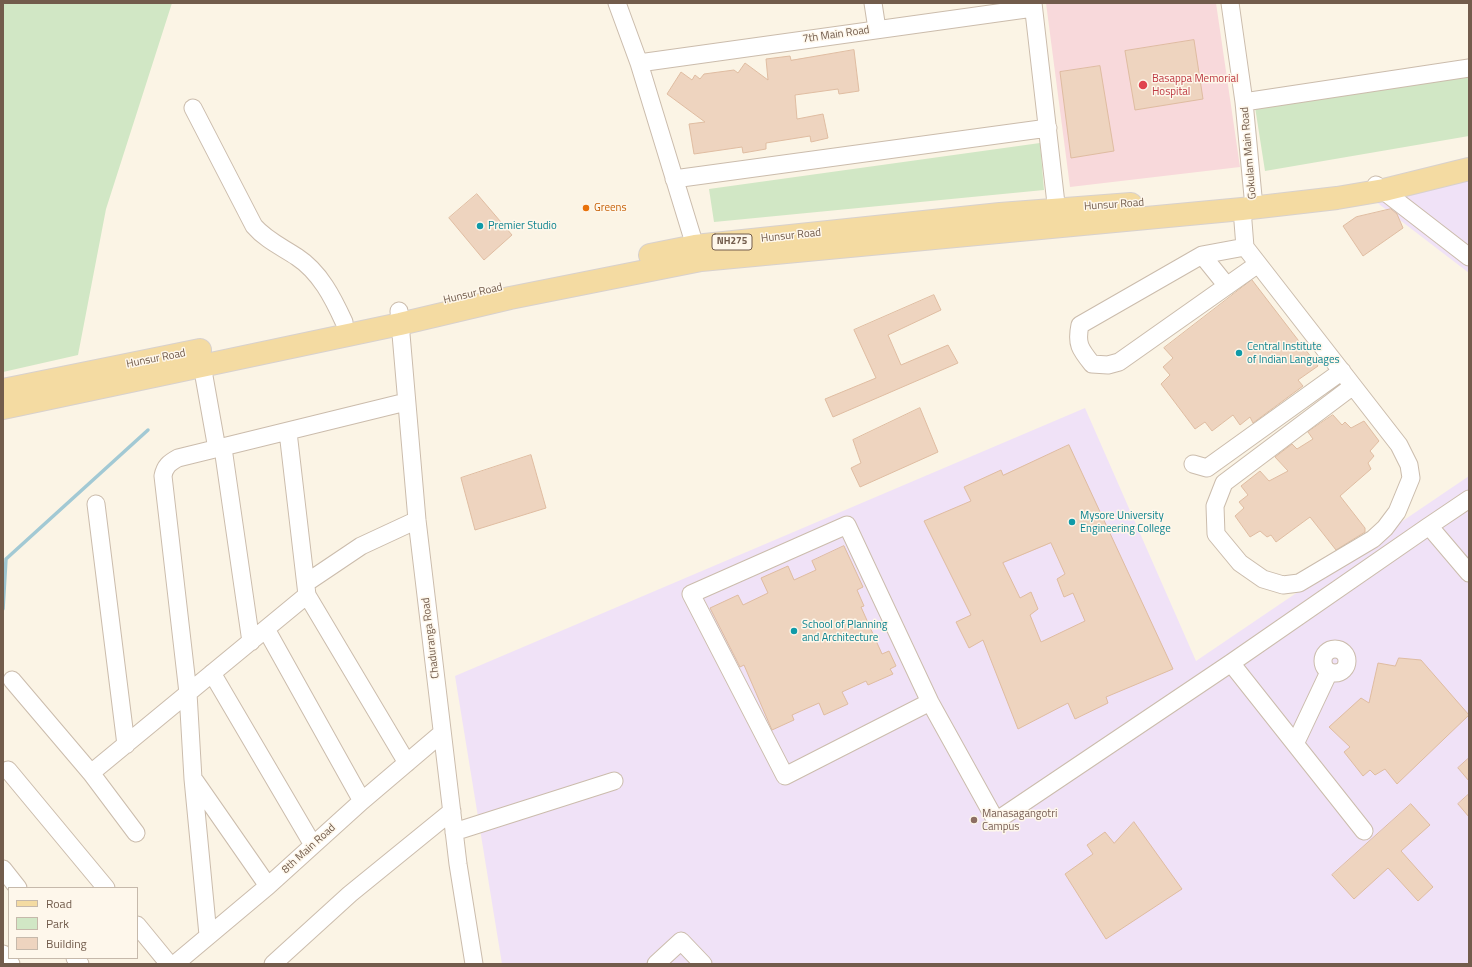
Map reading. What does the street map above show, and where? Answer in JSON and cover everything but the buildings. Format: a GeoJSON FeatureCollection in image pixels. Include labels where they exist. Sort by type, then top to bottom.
{"type":"FeatureCollection","features":[{"type":"Feature","properties":{"kind":"main road","name":"Hunsur Road"},"geometry":{"type":"LineString","coordinates":[[3,390],[344,322],[400,318],[694,246],[1250,204],[1379,187],[1469,156]]}},
{"type":"Feature","properties":{"kind":"main road"},"geometry":{"type":"LineString","coordinates":[[1379,187],[1469,169]]}},
{"type":"Feature","properties":{"kind":"main road"},"geometry":{"type":"LineString","coordinates":[[3,408],[202,365],[400,318],[701,260],[1058,218]]}},
{"type":"Feature","properties":{"kind":"street"},"geometry":{"type":"LineString","coordinates":[[617,3],[639,63],[694,246]]}},
{"type":"Feature","properties":{"kind":"street"},"geometry":{"type":"LineString","coordinates":[[873,3],[877,29]]}},
{"type":"Feature","properties":{"kind":"street","name":"Gokulam Main Road"},"geometry":{"type":"LineString","coordinates":[[1230,3],[1244,102],[1250,204],[1245,247]]}},
{"type":"Feature","properties":{"kind":"street"},"geometry":{"type":"LineString","coordinates":[[1033,6],[1058,218]]}},
{"type":"Feature","properties":{"kind":"street","name":"7th Main Road"},"geometry":{"type":"LineString","coordinates":[[639,63],[1033,6]]}},
{"type":"Feature","properties":{"kind":"street"},"geometry":{"type":"LineString","coordinates":[[1244,102],[1469,68]]}},
{"type":"Feature","properties":{"kind":"street"},"geometry":{"type":"LineString","coordinates":[[193,108],[254,226],[264,236],[297,257],[312,270],[330,294],[344,322]]}},
{"type":"Feature","properties":{"kind":"street"},"geometry":{"type":"LineString","coordinates":[[674,179],[1048,128]]}},
{"type":"Feature","properties":{"kind":"street"},"geometry":{"type":"LineString","coordinates":[[1379,187],[1469,257]]}},
{"type":"Feature","properties":{"kind":"street"},"geometry":{"type":"LineString","coordinates":[[1258,264],[1119,362],[1108,365],[1092,364],[1083,352],[1077,339],[1080,325],[1202,255],[1245,247],[1354,386],[1399,445],[1408,465],[1411,478],[1397,512],[1385,528],[1373,539],[1299,583],[1283,585],[1263,579],[1240,563],[1216,534],[1215,506],[1224,483],[1354,386]]}},
{"type":"Feature","properties":{"kind":"street"},"geometry":{"type":"LineString","coordinates":[[1202,255],[1227,286]]}},
{"type":"Feature","properties":{"kind":"street","name":"Chaduranga Road"},"geometry":{"type":"LineString","coordinates":[[400,318],[417,520],[454,832],[474,964]]}},
{"type":"Feature","properties":{"kind":"street"},"geometry":{"type":"LineString","coordinates":[[202,365],[220,449],[251,642]]}},
{"type":"Feature","properties":{"kind":"street"},"geometry":{"type":"LineString","coordinates":[[1193,464],[1207,468],[1342,371]]}},
{"type":"Feature","properties":{"kind":"street"},"geometry":{"type":"LineString","coordinates":[[208,935],[193,779],[188,693],[164,468],[170,462],[178,458],[220,449],[406,402]]}},
{"type":"Feature","properties":{"kind":"street"},"geometry":{"type":"LineString","coordinates":[[288,432],[307,589],[407,762]]}},
{"type":"Feature","properties":{"kind":"street"},"geometry":{"type":"LineString","coordinates":[[930,702],[784,776],[691,594],[847,525],[930,702],[996,821],[1231,663],[1469,499]]}},
{"type":"Feature","properties":{"kind":"street"},"geometry":{"type":"LineString","coordinates":[[96,504],[126,745]]}},
{"type":"Feature","properties":{"kind":"street"},"geometry":{"type":"LineString","coordinates":[[91,773],[266,630],[307,589],[361,546],[417,520]]}},
{"type":"Feature","properties":{"kind":"street"},"geometry":{"type":"LineString","coordinates":[[1429,526],[1469,573]]}},
{"type":"Feature","properties":{"kind":"street"},"geometry":{"type":"LineString","coordinates":[[266,630],[362,801]]}},
{"type":"Feature","properties":{"kind":"street"},"geometry":{"type":"LineString","coordinates":[[1231,663],[1364,831]]}},
{"type":"Feature","properties":{"kind":"street"},"geometry":{"type":"LineString","coordinates":[[1295,744],[1328,672]]}},
{"type":"Feature","properties":{"kind":"street"},"geometry":{"type":"LineString","coordinates":[[212,674],[313,845]]}},
{"type":"Feature","properties":{"kind":"street"},"geometry":{"type":"LineString","coordinates":[[12,680],[91,773],[136,833]]}},
{"type":"Feature","properties":{"kind":"street","name":"8th Main Road"},"geometry":{"type":"LineString","coordinates":[[177,963],[208,935],[268,886],[362,801],[442,733]]}},
{"type":"Feature","properties":{"kind":"street"},"geometry":{"type":"LineString","coordinates":[[8,770],[105,887]]}},
{"type":"Feature","properties":{"kind":"street"},"geometry":{"type":"LineString","coordinates":[[193,779],[268,886]]}},
{"type":"Feature","properties":{"kind":"street"},"geometry":{"type":"LineString","coordinates":[[454,832],[614,780]]}},
{"type":"Feature","properties":{"kind":"street"},"geometry":{"type":"LineString","coordinates":[[273,964],[350,894],[452,811]]}},
{"type":"Feature","properties":{"kind":"street"},"geometry":{"type":"LineString","coordinates":[[3,869],[17,887]]}},
{"type":"Feature","properties":{"kind":"street"},"geometry":{"type":"LineString","coordinates":[[138,926],[177,963]]}},
{"type":"Feature","properties":{"kind":"street"},"geometry":{"type":"LineString","coordinates":[[656,964],[681,941],[703,964]]}},
{"type":"Feature","properties":{"kind":"street"},"geometry":{"type":"LineString","coordinates":[[3,954],[11,964]]}},
{"type":"Feature","properties":{"kind":"shaded area","name":"Basappa Memorial Hospital"},"geometry":{"type":"Polygon","coordinates":[[[1046,3],[1216,3],[1240,167],[1070,187],[1046,3]]]}},
{"type":"Feature","properties":{"kind":"shaded area"},"geometry":{"type":"Polygon","coordinates":[[[1469,178],[1469,273],[1375,201],[1469,178]]]}},
{"type":"Feature","properties":{"kind":"shaded area","name":"Manasagangotri Campus"},"geometry":{"type":"Polygon","coordinates":[[[1085,408],[1196,661],[1469,476],[1469,964],[502,964],[455,676],[1085,408]]]}},
{"type":"Feature","properties":{"kind":"green space"},"geometry":{"type":"Polygon","coordinates":[[[3,3],[172,3],[106,209],[78,355],[3,372],[3,3]]]}},
{"type":"Feature","properties":{"kind":"green space"},"geometry":{"type":"Polygon","coordinates":[[[1469,75],[1469,136],[1265,171],[1255,107],[1469,75]]]}},
{"type":"Feature","properties":{"kind":"green space"},"geometry":{"type":"Polygon","coordinates":[[[1040,143],[1044,190],[714,222],[709,189],[1040,143]]]}},
{"type":"Feature","properties":{"kind":"waterway"},"geometry":{"type":"LineString","coordinates":[[3,609],[6,559],[148,430]]}},
{"type":"Feature","properties":{"kind":"place","name":"Basappa Memorial Hospital"},"geometry":{"type":"Point","coordinates":[1143,85]}},
{"type":"Feature","properties":{"kind":"place","name":"Greens"},"geometry":{"type":"Point","coordinates":[586,208]}},
{"type":"Feature","properties":{"kind":"place","name":"Premier Studio"},"geometry":{"type":"Point","coordinates":[480,226]}},
{"type":"Feature","properties":{"kind":"place","name":"Central Institute of Indian Languages"},"geometry":{"type":"Point","coordinates":[1239,353]}},
{"type":"Feature","properties":{"kind":"place","name":"Mysore University Engineering College"},"geometry":{"type":"Point","coordinates":[1072,522]}},
{"type":"Feature","properties":{"kind":"place","name":"School of Planning and Architecture"},"geometry":{"type":"Point","coordinates":[794,631]}},
{"type":"Feature","properties":{"kind":"place","name":"Manasagangotri Campus"},"geometry":{"type":"Point","coordinates":[974,820]}}]}
